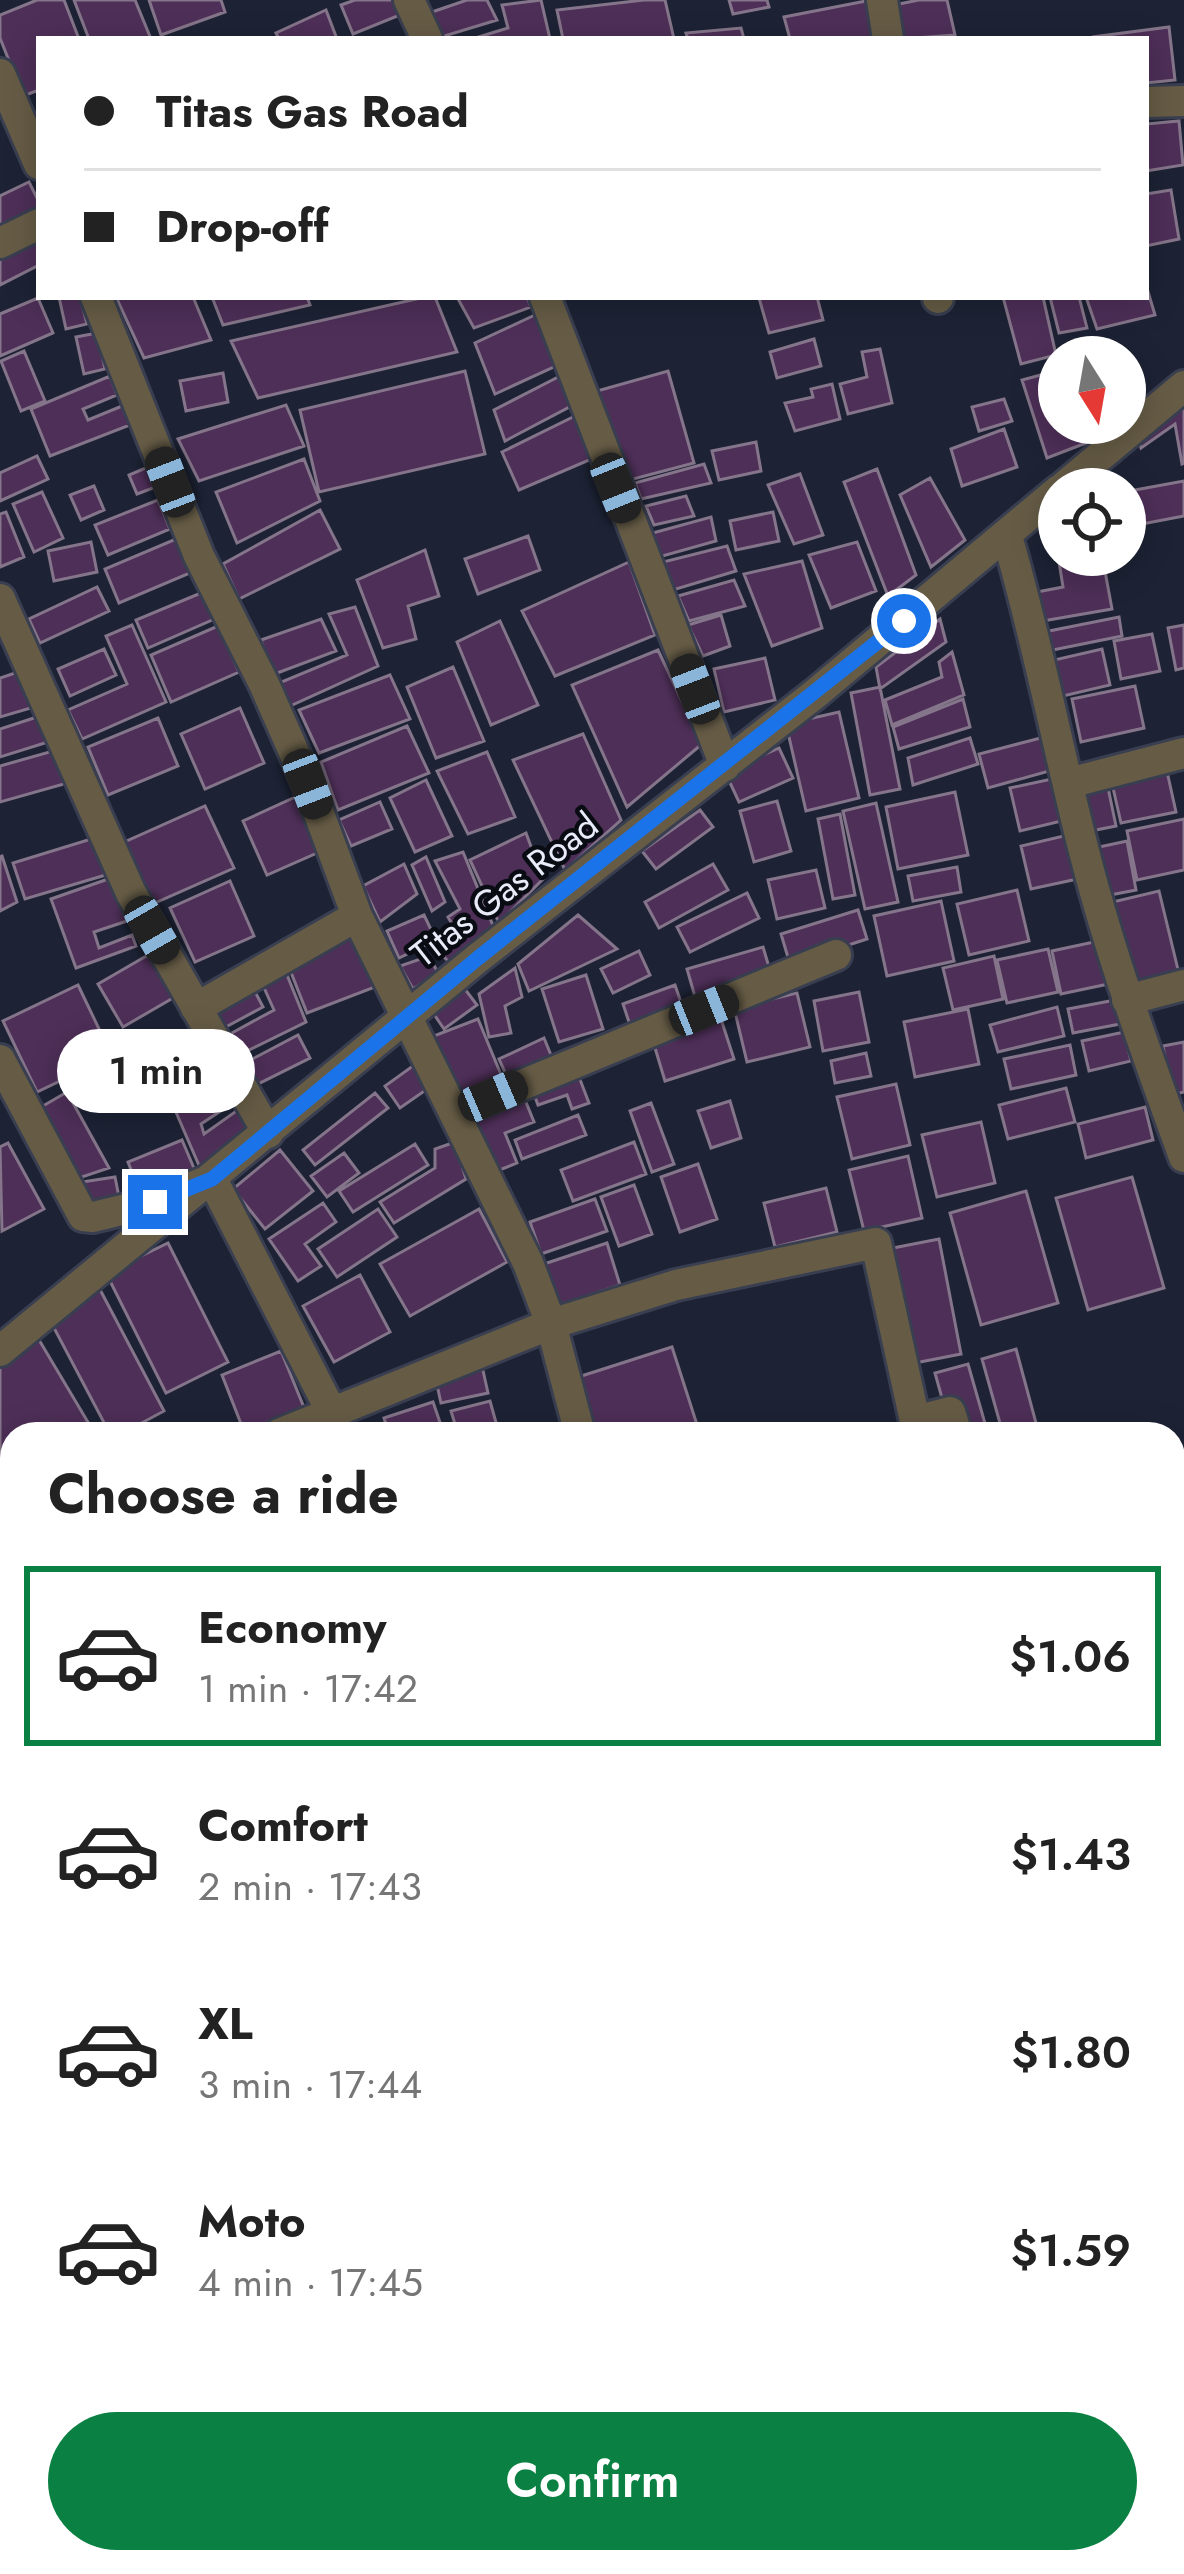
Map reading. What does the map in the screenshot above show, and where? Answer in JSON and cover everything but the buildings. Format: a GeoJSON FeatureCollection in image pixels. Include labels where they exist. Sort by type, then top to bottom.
{"type":"FeatureCollection","features":[{"type":"Feature","properties":{"kind":"street"},"geometry":{"type":"LineString","coordinates":[[409,0],[426,36]]}},
{"type":"Feature","properties":{"kind":"street"},"geometry":{"type":"LineString","coordinates":[[882,0],[888,36]]}},
{"type":"Feature","properties":{"kind":"street"},"geometry":{"type":"LineString","coordinates":[[0,74],[36,157]]}},
{"type":"Feature","properties":{"kind":"street"},"geometry":{"type":"LineString","coordinates":[[1149,102],[1184,101]]}},
{"type":"Feature","properties":{"kind":"street"},"geometry":{"type":"LineString","coordinates":[[0,243],[36,225]]}},
{"type":"Feature","properties":{"kind":"street"},"geometry":{"type":"LineString","coordinates":[[97,300],[199,556],[299,764],[357,916],[528,1263],[577,1422]]}},
{"type":"Feature","properties":{"kind":"street"},"geometry":{"type":"LineString","coordinates":[[546,300],[725,766]]}},
{"type":"Feature","properties":{"kind":"street","name":"Titas Gas Road"},"geometry":{"type":"LineString","coordinates":[[1086,468],[1184,386]]}},
{"type":"Feature","properties":{"kind":"street","name":"Titas Gas Road"},"geometry":{"type":"LineString","coordinates":[[0,1351],[405,1017],[725,766],[1038,509]]}},
{"type":"Feature","properties":{"kind":"street"},"geometry":{"type":"LineString","coordinates":[[1007,536],[1086,859],[1126,1000],[1184,1156]]}},
{"type":"Feature","properties":{"kind":"street"},"geometry":{"type":"LineString","coordinates":[[0,599],[131,893],[268,1133]]}},
{"type":"Feature","properties":{"kind":"street"},"geometry":{"type":"LineString","coordinates":[[1069,783],[1184,753]]}},
{"type":"Feature","properties":{"kind":"street"},"geometry":{"type":"LineString","coordinates":[[196,1008],[357,916]]}},
{"type":"Feature","properties":{"kind":"street"},"geometry":{"type":"LineString","coordinates":[[454,1113],[836,955]]}},
{"type":"Feature","properties":{"kind":"street"},"geometry":{"type":"LineString","coordinates":[[1126,1000],[1184,985]]}},
{"type":"Feature","properties":{"kind":"street"},"geometry":{"type":"LineString","coordinates":[[0,1060],[83,1216],[155,1202],[212,1179],[331,1411]]}},
{"type":"Feature","properties":{"kind":"street"},"geometry":{"type":"LineString","coordinates":[[307,1422],[550,1324],[676,1286],[876,1243],[915,1421],[950,1412],[953,1422]]}},
{"type":"Feature","properties":{"kind":"route"},"geometry":{"type":"LineString","coordinates":[[155,1202],[212,1179],[478,958],[904,621]]}}]}
